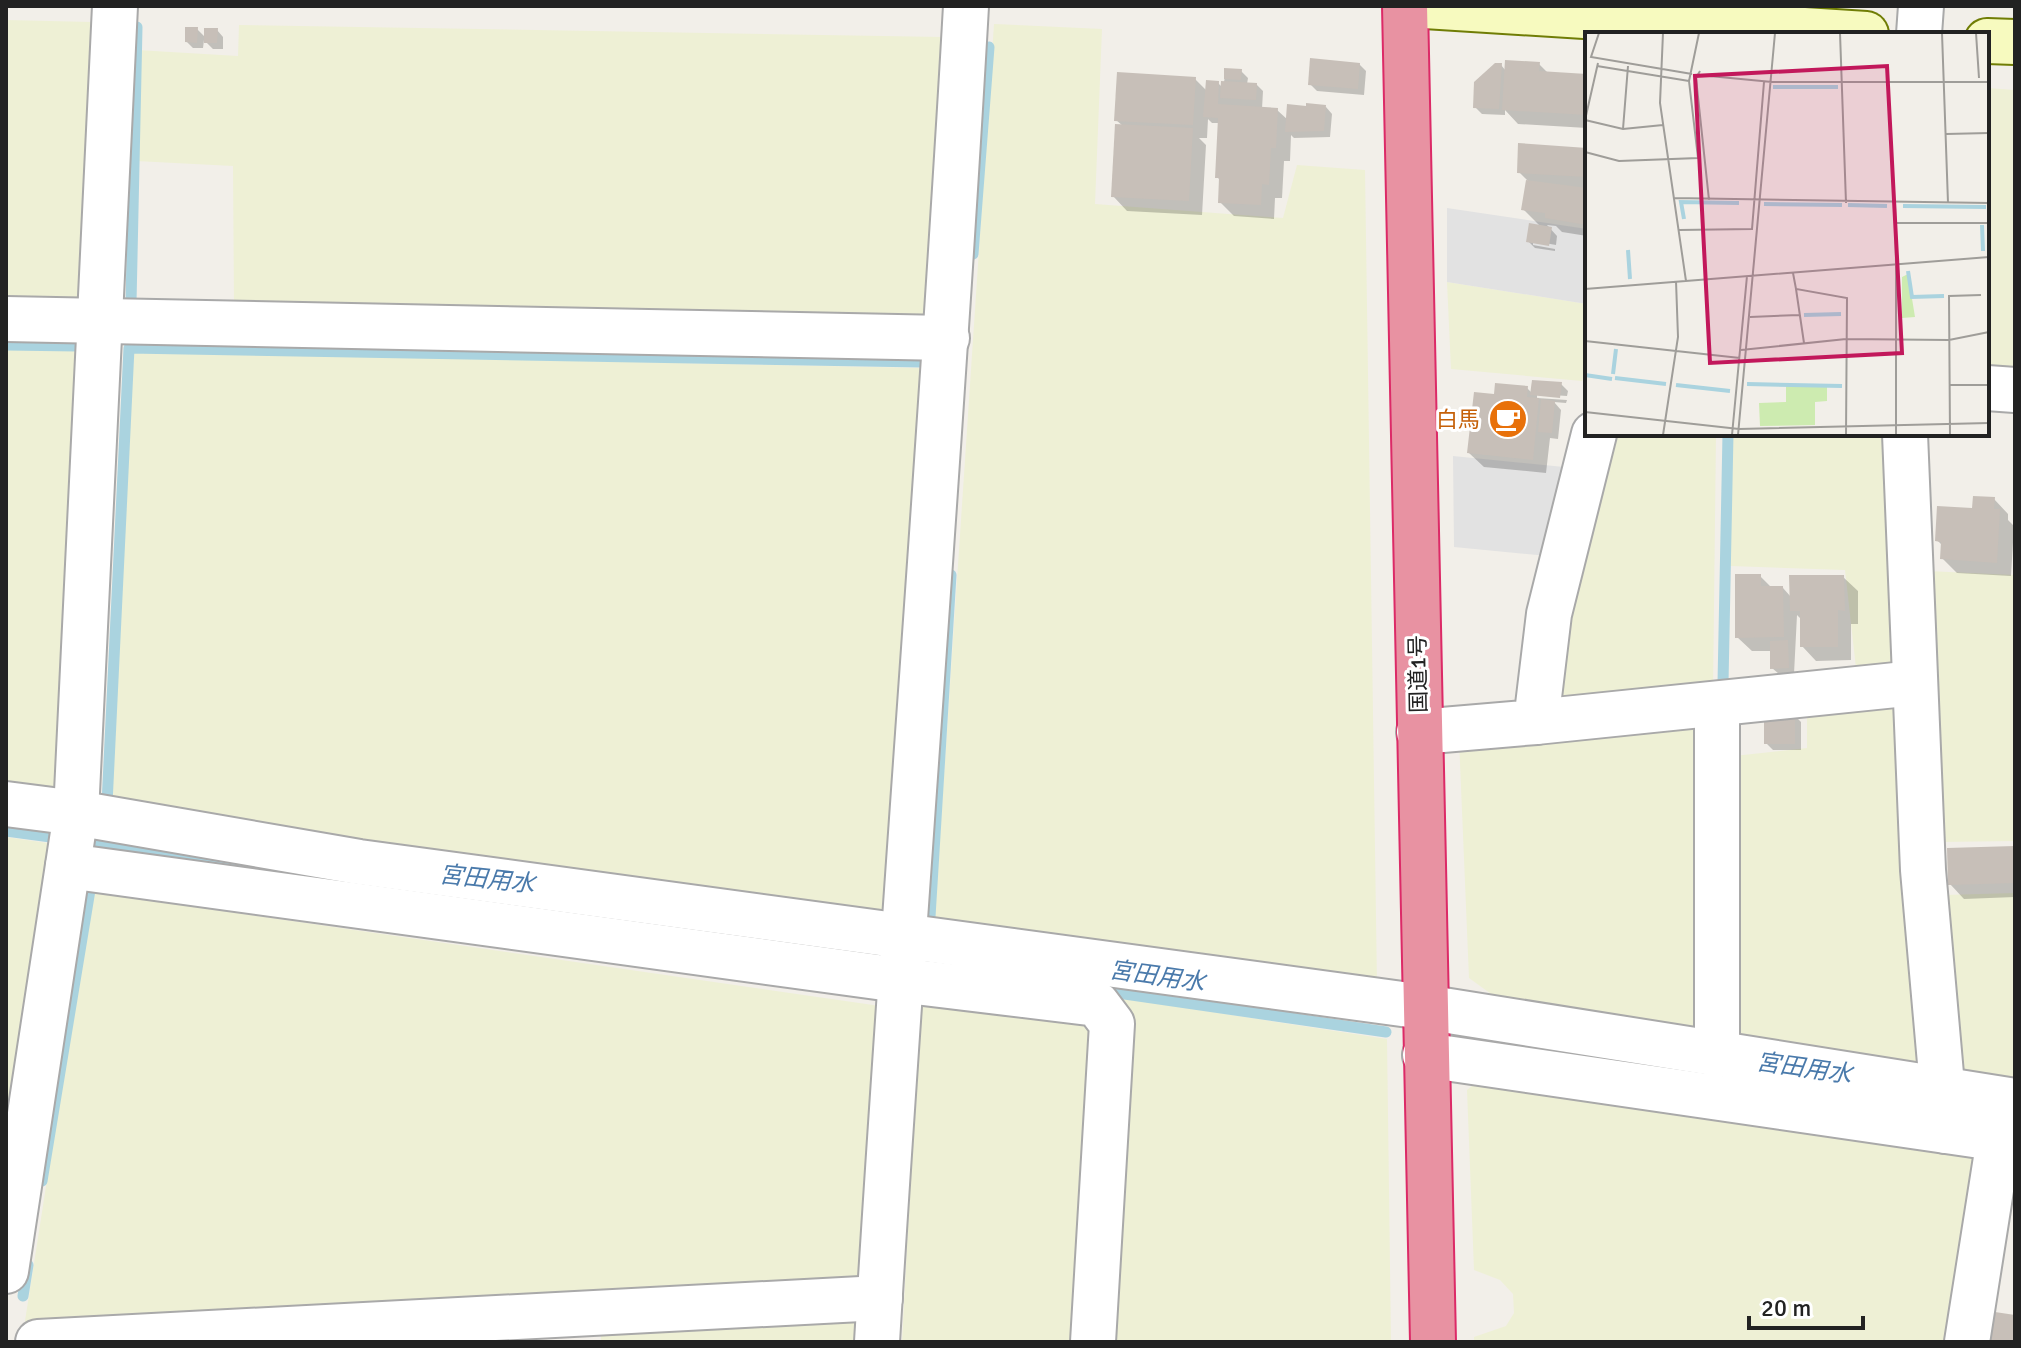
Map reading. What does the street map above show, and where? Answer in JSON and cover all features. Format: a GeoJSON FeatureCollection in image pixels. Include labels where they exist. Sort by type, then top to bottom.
{"type":"FeatureCollection","features":[{"type":"Feature","properties":{"kind":"highway","name":"国道1号"},"geometry":{"type":"LineString","coordinates":[[1405,6],[1433,1342]]}},
{"type":"Feature","properties":{"kind":"main road"},"geometry":{"type":"LineString","coordinates":[[1425,6],[1834,32]]}},
{"type":"Feature","properties":{"kind":"main road"},"geometry":{"type":"LineString","coordinates":[[1989,41],[2015,42]]}},
{"type":"Feature","properties":{"kind":"street"},"geometry":{"type":"LineString","coordinates":[[6,1271],[76,813],[115,6]]}},
{"type":"Feature","properties":{"kind":"street"},"geometry":{"type":"LineString","coordinates":[[877,1342],[902,936],[947,338],[966,6]]}},
{"type":"Feature","properties":{"kind":"street"},"geometry":{"type":"LineString","coordinates":[[1919,32],[1921,6]]}},
{"type":"Feature","properties":{"kind":"street"},"geometry":{"type":"LineString","coordinates":[[6,319],[947,338]]}},
{"type":"Feature","properties":{"kind":"street"},"geometry":{"type":"LineString","coordinates":[[1989,388],[2015,390]]}},
{"type":"Feature","properties":{"kind":"street"},"geometry":{"type":"LineString","coordinates":[[1536,722],[1549,614],[1594,436]]}},
{"type":"Feature","properties":{"kind":"street"},"geometry":{"type":"LineString","coordinates":[[1905,436],[1923,870],[1944,1111]]}},
{"type":"Feature","properties":{"kind":"street"},"geometry":{"type":"LineString","coordinates":[[1419,732],[1915,683]]}},
{"type":"Feature","properties":{"kind":"street"},"geometry":{"type":"LineString","coordinates":[[1717,704],[1717,1055]]}},
{"type":"Feature","properties":{"kind":"street"},"geometry":{"type":"LineString","coordinates":[[6,804],[76,813],[359,862],[1424,1007],[1717,1055],[2010,1127],[1967,1342]]}},
{"type":"Feature","properties":{"kind":"street"},"geometry":{"type":"LineString","coordinates":[[68,866],[899,980],[1097,1004],[1112,1024],[1093,1342]]}},
{"type":"Feature","properties":{"kind":"street"},"geometry":{"type":"LineString","coordinates":[[1425,1055],[1944,1111]]}},
{"type":"Feature","properties":{"kind":"street"},"geometry":{"type":"LineString","coordinates":[[38,1342],[880,1298]]}},
{"type":"Feature","properties":{"kind":"street"},"geometry":{"type":"LineString","coordinates":[[6,1330],[16,1342]]}},
{"type":"Feature","properties":{"kind":"green space"},"geometry":{"type":"Polygon","coordinates":[[[6,20],[92,22],[87,293],[65,306],[6,305],[6,20]]]}},
{"type":"Feature","properties":{"kind":"green space"},"geometry":{"type":"Polygon","coordinates":[[[994,24],[1102,29],[1095,204],[1283,218],[1297,165],[1365,170],[1377,985],[934,926],[994,24]]]}},
{"type":"Feature","properties":{"kind":"green space"},"geometry":{"type":"Polygon","coordinates":[[[239,25],[943,37],[929,318],[234,305],[233,166],[136,161],[137,50],[238,56],[239,25]]]}},
{"type":"Feature","properties":{"kind":"green space"},"geometry":{"type":"Polygon","coordinates":[[[1989,88],[2015,90],[2015,372],[1989,371],[1989,88]]]}},
{"type":"Feature","properties":{"kind":"green space"},"geometry":{"type":"Polygon","coordinates":[[[1447,282],[1585,304],[1585,374],[1582,381],[1451,369],[1447,282]]]}},
{"type":"Feature","properties":{"kind":"green space"},"geometry":{"type":"Polygon","coordinates":[[[6,348],[77,350],[65,785],[47,796],[6,791],[6,348]]]}},
{"type":"Feature","properties":{"kind":"green space"},"geometry":{"type":"Polygon","coordinates":[[[134,352],[924,368],[890,910],[872,919],[109,806],[134,352]]]}},
{"type":"Feature","properties":{"kind":"green space"},"geometry":{"type":"Polygon","coordinates":[[[1606,436],[1716,436],[1713,691],[1551,707],[1606,436]]]}},
{"type":"Feature","properties":{"kind":"green space"},"geometry":{"type":"Polygon","coordinates":[[[1733,436],[1887,436],[1896,671],[1857,677],[1845,570],[1730,566],[1733,436]]]}},
{"type":"Feature","properties":{"kind":"green space"},"geometry":{"type":"Polygon","coordinates":[[[1927,571],[2015,575],[2015,841],[1940,842],[1927,571]]]}},
{"type":"Feature","properties":{"kind":"green space"},"geometry":{"type":"Polygon","coordinates":[[[1901,697],[1931,1047],[1911,1067],[1743,1044],[1734,1032],[1734,756],[1807,748],[1807,707],[1901,697]]]}},
{"type":"Feature","properties":{"kind":"green space"},"geometry":{"type":"Polygon","coordinates":[[[1702,715],[1696,1031],[1505,1004],[1469,978],[1459,739],[1702,715]]]}},
{"type":"Feature","properties":{"kind":"green space"},"geometry":{"type":"Polygon","coordinates":[[[6,837],[54,844],[6,1163],[6,837]]]}},
{"type":"Feature","properties":{"kind":"green space"},"geometry":{"type":"Polygon","coordinates":[[[92,892],[880,1006],[865,1273],[855,1285],[32,1333],[25,1321],[92,892]]]}},
{"type":"Feature","properties":{"kind":"green space"},"geometry":{"type":"Polygon","coordinates":[[[2015,893],[2015,1081],[1964,1073],[1944,895],[2015,893]]]}},
{"type":"Feature","properties":{"kind":"green space"},"geometry":{"type":"Polygon","coordinates":[[[1122,998],[1387,1039],[1391,1342],[1101,1342],[1122,998]]]}},
{"type":"Feature","properties":{"kind":"green space"},"geometry":{"type":"Polygon","coordinates":[[[920,999],[1084,1025],[1096,1041],[1077,1342],[902,1342],[920,999]]]}},
{"type":"Feature","properties":{"kind":"green space"},"geometry":{"type":"Polygon","coordinates":[[[1479,1080],[1980,1150],[1949,1342],[1474,1342],[1474,1337],[1506,1326],[1514,1313],[1513,1294],[1500,1280],[1474,1270],[1467,1090],[1479,1080]]]}},
{"type":"Feature","properties":{"kind":"green space"},"geometry":{"type":"Polygon","coordinates":[[[847,1312],[860,1330],[859,1342],[601,1342],[601,1327],[847,1312]]]}},
{"type":"Feature","properties":{"kind":"shaded area"},"geometry":{"type":"Polygon","coordinates":[[[1447,208],[1585,229],[1585,304],[1447,282],[1447,208]]]}},
{"type":"Feature","properties":{"kind":"shaded area"},"geometry":{"type":"Polygon","coordinates":[[[1453,456],[1564,467],[1548,556],[1454,547],[1453,456]]]}},
{"type":"Feature","properties":{"kind":"building"},"geometry":{"type":"Polygon","coordinates":[[[185,27],[198,27],[197,43],[185,42],[185,27]]]}},
{"type":"Feature","properties":{"kind":"building"},"geometry":{"type":"Polygon","coordinates":[[[204,28],[218,28],[217,43],[204,43],[204,28]]]}},
{"type":"Feature","properties":{"kind":"building"},"geometry":{"type":"Polygon","coordinates":[[[1310,58],[1360,63],[1358,89],[1308,85],[1310,58]]]}},
{"type":"Feature","properties":{"kind":"building"},"geometry":{"type":"Polygon","coordinates":[[[1505,60],[1540,62],[1539,71],[1585,74],[1585,115],[1502,110],[1505,60]]]}},
{"type":"Feature","properties":{"kind":"building"},"geometry":{"type":"Polygon","coordinates":[[[1495,63],[1502,63],[1499,109],[1473,108],[1474,82],[1495,63]]]}},
{"type":"Feature","properties":{"kind":"building"},"geometry":{"type":"Polygon","coordinates":[[[1224,68],[1242,69],[1241,80],[1224,79],[1224,68]]]}},
{"type":"Feature","properties":{"kind":"building"},"geometry":{"type":"Polygon","coordinates":[[[1117,72],[1196,77],[1193,125],[1114,121],[1117,72]]]}},
{"type":"Feature","properties":{"kind":"building"},"geometry":{"type":"Polygon","coordinates":[[[1206,80],[1219,81],[1218,104],[1278,108],[1276,148],[1271,148],[1269,185],[1262,184],[1261,205],[1218,203],[1219,178],[1215,178],[1218,118],[1203,117],[1206,80]]]}},
{"type":"Feature","properties":{"kind":"building"},"geometry":{"type":"Polygon","coordinates":[[[1221,81],[1257,83],[1256,100],[1220,98],[1221,81]]]}},
{"type":"Feature","properties":{"kind":"building"},"geometry":{"type":"Polygon","coordinates":[[[1306,103],[1326,105],[1324,131],[1285,132],[1287,104],[1306,106],[1306,103]]]}},
{"type":"Feature","properties":{"kind":"building"},"geometry":{"type":"Polygon","coordinates":[[[1115,124],[1193,128],[1189,201],[1111,197],[1115,124]]]}},
{"type":"Feature","properties":{"kind":"building"},"geometry":{"type":"Polygon","coordinates":[[[1518,143],[1585,148],[1585,177],[1517,173],[1518,143]]]}},
{"type":"Feature","properties":{"kind":"building"},"geometry":{"type":"Polygon","coordinates":[[[1526,180],[1585,188],[1585,225],[1545,218],[1545,213],[1521,210],[1526,180]]]}},
{"type":"Feature","properties":{"kind":"building"},"geometry":{"type":"Polygon","coordinates":[[[1529,223],[1552,227],[1549,246],[1526,242],[1529,223]]]}},
{"type":"Feature","properties":{"kind":"building"},"geometry":{"type":"Polygon","coordinates":[[[1532,380],[1562,382],[1560,398],[1530,395],[1532,380]]]}},
{"type":"Feature","properties":{"kind":"building"},"geometry":{"type":"Polygon","coordinates":[[[1495,383],[1528,386],[1527,397],[1539,398],[1533,460],[1467,453],[1474,392],[1494,394],[1495,383]]]}},
{"type":"Feature","properties":{"kind":"building"},"geometry":{"type":"Polygon","coordinates":[[[1541,399],[1555,401],[1552,433],[1538,432],[1541,399]]]}},
{"type":"Feature","properties":{"kind":"building"},"geometry":{"type":"Polygon","coordinates":[[[1973,496],[1995,497],[1994,509],[2000,509],[1997,563],[1940,559],[1941,542],[1935,541],[1937,506],[1972,508],[1973,496]]]}},
{"type":"Feature","properties":{"kind":"building"},"geometry":{"type":"Polygon","coordinates":[[[1735,574],[1761,574],[1761,586],[1783,586],[1784,637],[1735,638],[1735,574]]]}},
{"type":"Feature","properties":{"kind":"building"},"geometry":{"type":"Polygon","coordinates":[[[1789,575],[1844,575],[1845,611],[1838,610],[1838,647],[1800,647],[1800,611],[1790,611],[1789,575]]]}},
{"type":"Feature","properties":{"kind":"building"},"geometry":{"type":"Polygon","coordinates":[[[1788,640],[1789,668],[1770,669],[1770,641],[1788,640]]]}},
{"type":"Feature","properties":{"kind":"building"},"geometry":{"type":"Polygon","coordinates":[[[1795,713],[1795,744],[1764,744],[1764,714],[1795,713]]]}},
{"type":"Feature","properties":{"kind":"building"},"geometry":{"type":"Polygon","coordinates":[[[2015,846],[2015,883],[1948,885],[1947,848],[2015,846]]]}},
{"type":"Feature","properties":{"kind":"building"},"geometry":{"type":"Polygon","coordinates":[[[1995,1312],[2015,1315],[2015,1342],[1990,1342],[1995,1312]]]}},
{"type":"Feature","properties":{"kind":"waterway"},"geometry":{"type":"LineString","coordinates":[[131,303],[137,27]]}},
{"type":"Feature","properties":{"kind":"waterway"},"geometry":{"type":"LineString","coordinates":[[973,254],[989,47]]}},
{"type":"Feature","properties":{"kind":"waterway"},"geometry":{"type":"LineString","coordinates":[[6,345],[77,346]]}},
{"type":"Feature","properties":{"kind":"waterway"},"geometry":{"type":"LineString","coordinates":[[107,804],[129,348],[922,362]]}},
{"type":"Feature","properties":{"kind":"waterway"},"geometry":{"type":"LineString","coordinates":[[1723,683],[1728,436]]}},
{"type":"Feature","properties":{"kind":"waterway"},"geometry":{"type":"LineString","coordinates":[[930,917],[951,575]]}},
{"type":"Feature","properties":{"kind":"waterway","name":"宮田用水"},"geometry":{"type":"LineString","coordinates":[[6,831],[58,838]]}},
{"type":"Feature","properties":{"kind":"waterway","name":"宮田用水"},"geometry":{"type":"LineString","coordinates":[[88,842],[301,876]]}},
{"type":"Feature","properties":{"kind":"waterway"},"geometry":{"type":"LineString","coordinates":[[42,1181],[90,890]]}},
{"type":"Feature","properties":{"kind":"waterway","name":"宮田用水"},"geometry":{"type":"LineString","coordinates":[[1104,991],[1386,1032]]}},
{"type":"Feature","properties":{"kind":"waterway"},"geometry":{"type":"LineString","coordinates":[[23,1296],[28,1265]]}},
{"type":"Feature","properties":{"kind":"place","name":"白馬"},"geometry":{"type":"Point","coordinates":[1508,419]}}]}
